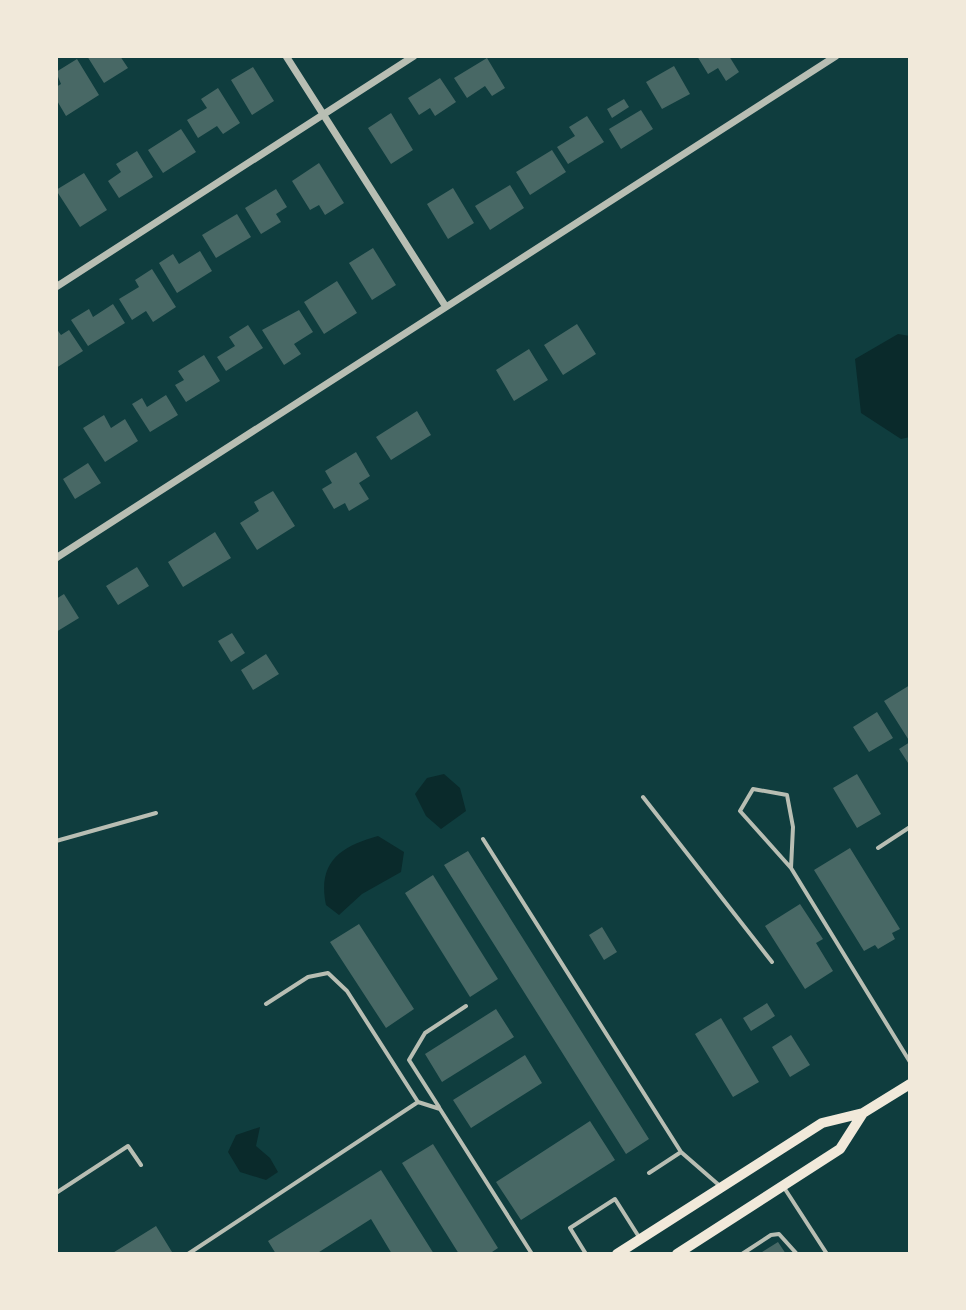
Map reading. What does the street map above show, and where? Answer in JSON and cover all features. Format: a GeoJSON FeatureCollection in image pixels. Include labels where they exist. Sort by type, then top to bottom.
{"type":"FeatureCollection","features":[{"type":"Feature","properties":{"kind":"main road"},"geometry":{"type":"LineString","coordinates":[[617,1254],[822,1123],[863,1113],[910,1084]]}},
{"type":"Feature","properties":{"kind":"main road"},"geometry":{"type":"LineString","coordinates":[[677,1254],[840,1149],[863,1113]]}},
{"type":"Feature","properties":{"kind":"street"},"geometry":{"type":"LineString","coordinates":[[286,56],[446,307]]}},
{"type":"Feature","properties":{"kind":"street"},"geometry":{"type":"LineString","coordinates":[[56,287],[414,56]]}},
{"type":"Feature","properties":{"kind":"street"},"geometry":{"type":"LineString","coordinates":[[56,558],[824,59],[836,56]]}},
{"type":"Feature","properties":{"kind":"lane"},"geometry":{"type":"LineString","coordinates":[[791,868],[793,827],[787,795],[753,789],[740,811],[791,868],[910,1062]]}},
{"type":"Feature","properties":{"kind":"lane"},"geometry":{"type":"LineString","coordinates":[[643,797],[772,962]]}},
{"type":"Feature","properties":{"kind":"lane"},"geometry":{"type":"LineString","coordinates":[[56,841],[156,813]]}},
{"type":"Feature","properties":{"kind":"lane"},"geometry":{"type":"LineString","coordinates":[[878,848],[910,827]]}},
{"type":"Feature","properties":{"kind":"lane"},"geometry":{"type":"LineString","coordinates":[[483,839],[681,1152],[722,1187]]}},
{"type":"Feature","properties":{"kind":"lane"},"geometry":{"type":"LineString","coordinates":[[266,1004],[308,977],[328,973],[347,991],[418,1102],[440,1109]]}},
{"type":"Feature","properties":{"kind":"lane"},"geometry":{"type":"LineString","coordinates":[[466,1006],[425,1033],[409,1060],[532,1254]]}},
{"type":"Feature","properties":{"kind":"lane"},"geometry":{"type":"LineString","coordinates":[[188,1254],[418,1102]]}},
{"type":"Feature","properties":{"kind":"lane"},"geometry":{"type":"LineString","coordinates":[[56,1193],[128,1146],[141,1165]]}},
{"type":"Feature","properties":{"kind":"lane"},"geometry":{"type":"LineString","coordinates":[[649,1173],[681,1152]]}},
{"type":"Feature","properties":{"kind":"lane"},"geometry":{"type":"LineString","coordinates":[[783,1186],[827,1254]]}},
{"type":"Feature","properties":{"kind":"lane"},"geometry":{"type":"LineString","coordinates":[[586,1254],[570,1228],[615,1199],[640,1239]]}},
{"type":"Feature","properties":{"kind":"lane"},"geometry":{"type":"LineString","coordinates":[[742,1254],[771,1235],[779,1234],[797,1254]]}},
{"type":"Feature","properties":{"kind":"water"},"geometry":{"type":"Polygon","coordinates":[[[898,334],[910,336],[910,437],[901,439],[861,413],[855,359],[898,334]]]}},
{"type":"Feature","properties":{"kind":"water"},"geometry":{"type":"Polygon","coordinates":[[[444,774],[460,788],[466,811],[441,829],[426,816],[415,794],[427,778],[444,774]]]}},
{"type":"Feature","properties":{"kind":"water"},"geometry":{"type":"Polygon","coordinates":[[[378,836],[404,852],[401,872],[362,894],[339,915],[326,905],[325,877],[329,867],[343,851],[378,836]]]}},
{"type":"Feature","properties":{"kind":"water"},"geometry":{"type":"Polygon","coordinates":[[[260,1127],[256,1146],[270,1158],[278,1172],[266,1180],[240,1172],[228,1152],[236,1135],[260,1127]]]}},
{"type":"Feature","properties":{"kind":"building"},"geometry":{"type":"Polygon","coordinates":[[[87,56],[120,56],[128,68],[104,83],[87,56]]]}},
{"type":"Feature","properties":{"kind":"building"},"geometry":{"type":"Polygon","coordinates":[[[697,56],[729,56],[739,72],[726,81],[718,68],[708,74],[697,56]]]}},
{"type":"Feature","properties":{"kind":"building"},"geometry":{"type":"Polygon","coordinates":[[[487,58],[505,88],[492,96],[485,86],[467,98],[454,78],[487,58]]]}},
{"type":"Feature","properties":{"kind":"building"},"geometry":{"type":"Polygon","coordinates":[[[77,59],[99,95],[66,116],[56,99],[56,87],[61,84],[56,72],[77,59]]]}},
{"type":"Feature","properties":{"kind":"building"},"geometry":{"type":"Polygon","coordinates":[[[674,66],[690,94],[662,109],[646,82],[674,66]]]}},
{"type":"Feature","properties":{"kind":"building"},"geometry":{"type":"Polygon","coordinates":[[[253,67],[274,101],[252,115],[231,80],[253,67]]]}},
{"type":"Feature","properties":{"kind":"building"},"geometry":{"type":"Polygon","coordinates":[[[440,78],[456,102],[435,116],[430,108],[419,115],[408,98],[440,78]]]}},
{"type":"Feature","properties":{"kind":"building"},"geometry":{"type":"Polygon","coordinates":[[[218,88],[240,123],[223,134],[217,126],[198,138],[187,120],[207,108],[201,99],[218,88]]]}},
{"type":"Feature","properties":{"kind":"building"},"geometry":{"type":"Polygon","coordinates":[[[624,99],[629,107],[612,118],[607,109],[624,99]]]}},
{"type":"Feature","properties":{"kind":"building"},"geometry":{"type":"Polygon","coordinates":[[[641,110],[653,129],[621,149],[609,129],[641,110]]]}},
{"type":"Feature","properties":{"kind":"building"},"geometry":{"type":"Polygon","coordinates":[[[391,113],[413,150],[391,164],[368,128],[391,113]]]}},
{"type":"Feature","properties":{"kind":"building"},"geometry":{"type":"Polygon","coordinates":[[[587,116],[604,142],[568,164],[557,147],[575,136],[569,127],[587,116]]]}},
{"type":"Feature","properties":{"kind":"building"},"geometry":{"type":"Polygon","coordinates":[[[181,129],[196,152],[163,173],[148,150],[181,129]]]}},
{"type":"Feature","properties":{"kind":"building"},"geometry":{"type":"Polygon","coordinates":[[[552,150],[566,172],[530,195],[516,172],[552,150]]]}},
{"type":"Feature","properties":{"kind":"building"},"geometry":{"type":"Polygon","coordinates":[[[137,151],[153,177],[119,198],[108,181],[121,172],[116,164],[137,151]]]}},
{"type":"Feature","properties":{"kind":"building"},"geometry":{"type":"Polygon","coordinates":[[[319,163],[344,203],[325,215],[319,205],[310,210],[292,181],[319,163]]]}},
{"type":"Feature","properties":{"kind":"building"},"geometry":{"type":"Polygon","coordinates":[[[84,173],[107,210],[80,227],[56,190],[84,173]]]}},
{"type":"Feature","properties":{"kind":"building"},"geometry":{"type":"Polygon","coordinates":[[[510,185],[524,208],[490,230],[475,206],[510,185]]]}},
{"type":"Feature","properties":{"kind":"building"},"geometry":{"type":"Polygon","coordinates":[[[453,188],[474,223],[448,239],[427,204],[453,188]]]}},
{"type":"Feature","properties":{"kind":"building"},"geometry":{"type":"Polygon","coordinates":[[[276,189],[287,207],[276,214],[281,222],[261,234],[245,208],[276,189]]]}},
{"type":"Feature","properties":{"kind":"building"},"geometry":{"type":"Polygon","coordinates":[[[237,214],[251,237],[216,258],[202,235],[237,214]]]}},
{"type":"Feature","properties":{"kind":"building"},"geometry":{"type":"Polygon","coordinates":[[[373,248],[396,285],[372,300],[349,263],[373,248]]]}},
{"type":"Feature","properties":{"kind":"building"},"geometry":{"type":"Polygon","coordinates":[[[200,251],[212,271],[177,293],[159,263],[173,254],[179,264],[200,251]]]}},
{"type":"Feature","properties":{"kind":"building"},"geometry":{"type":"Polygon","coordinates":[[[152,269],[176,307],[153,322],[146,311],[132,320],[119,299],[139,287],[135,280],[152,269]]]}},
{"type":"Feature","properties":{"kind":"building"},"geometry":{"type":"Polygon","coordinates":[[[337,281],[357,313],[324,334],[304,302],[337,281]]]}},
{"type":"Feature","properties":{"kind":"building"},"geometry":{"type":"Polygon","coordinates":[[[113,304],[125,323],[88,346],[71,320],[89,309],[93,317],[113,304]]]}},
{"type":"Feature","properties":{"kind":"building"},"geometry":{"type":"Polygon","coordinates":[[[299,310],[313,332],[294,344],[301,354],[284,365],[262,330],[299,310]]]}},
{"type":"Feature","properties":{"kind":"building"},"geometry":{"type":"Polygon","coordinates":[[[577,324],[596,354],[563,375],[544,345],[577,324]]]}},
{"type":"Feature","properties":{"kind":"building"},"geometry":{"type":"Polygon","coordinates":[[[248,325],[263,348],[226,371],[217,357],[235,346],[229,337],[248,325]]]}},
{"type":"Feature","properties":{"kind":"building"},"geometry":{"type":"Polygon","coordinates":[[[56,328],[61,335],[69,330],[83,351],[56,368],[56,328]]]}},
{"type":"Feature","properties":{"kind":"building"},"geometry":{"type":"Polygon","coordinates":[[[529,349],[548,380],[514,401],[496,370],[529,349]]]}},
{"type":"Feature","properties":{"kind":"building"},"geometry":{"type":"Polygon","coordinates":[[[204,355],[220,381],[186,402],[175,385],[184,380],[178,371],[204,355]]]}},
{"type":"Feature","properties":{"kind":"building"},"geometry":{"type":"Polygon","coordinates":[[[166,395],[178,415],[150,432],[132,404],[142,398],[147,407],[166,395]]]}},
{"type":"Feature","properties":{"kind":"building"},"geometry":{"type":"Polygon","coordinates":[[[417,411],[431,435],[391,460],[376,437],[417,411]]]}},
{"type":"Feature","properties":{"kind":"building"},"geometry":{"type":"Polygon","coordinates":[[[104,415],[111,428],[125,419],[138,441],[105,462],[83,428],[104,415]]]}},
{"type":"Feature","properties":{"kind":"building"},"geometry":{"type":"Polygon","coordinates":[[[356,452],[370,476],[359,483],[369,499],[349,511],[345,503],[334,509],[322,489],[332,483],[325,471],[356,452]]]}},
{"type":"Feature","properties":{"kind":"building"},"geometry":{"type":"Polygon","coordinates":[[[88,463],[101,483],[75,499],[63,479],[88,463]]]}},
{"type":"Feature","properties":{"kind":"building"},"geometry":{"type":"Polygon","coordinates":[[[273,491],[295,526],[257,550],[240,523],[259,511],[254,502],[273,491]]]}},
{"type":"Feature","properties":{"kind":"building"},"geometry":{"type":"Polygon","coordinates":[[[215,532],[231,558],[183,587],[168,562],[215,532]]]}},
{"type":"Feature","properties":{"kind":"building"},"geometry":{"type":"Polygon","coordinates":[[[137,567],[149,586],[118,605],[106,586],[137,567]]]}},
{"type":"Feature","properties":{"kind":"building"},"geometry":{"type":"Polygon","coordinates":[[[64,594],[79,618],[56,632],[56,599],[64,594]]]}},
{"type":"Feature","properties":{"kind":"building"},"geometry":{"type":"Polygon","coordinates":[[[232,633],[245,653],[231,662],[218,641],[232,633]]]}},
{"type":"Feature","properties":{"kind":"building"},"geometry":{"type":"Polygon","coordinates":[[[266,654],[279,674],[253,690],[241,670],[266,654]]]}},
{"type":"Feature","properties":{"kind":"building"},"geometry":{"type":"Polygon","coordinates":[[[910,685],[910,742],[884,701],[910,685]]]}},
{"type":"Feature","properties":{"kind":"building"},"geometry":{"type":"Polygon","coordinates":[[[877,712],[893,738],[869,752],[853,727],[877,712]]]}},
{"type":"Feature","properties":{"kind":"building"},"geometry":{"type":"Polygon","coordinates":[[[910,742],[910,766],[899,749],[910,742]]]}},
{"type":"Feature","properties":{"kind":"building"},"geometry":{"type":"Polygon","coordinates":[[[857,774],[881,814],[857,828],[833,788],[857,774]]]}},
{"type":"Feature","properties":{"kind":"building"},"geometry":{"type":"Polygon","coordinates":[[[850,848],[900,929],[892,933],[895,939],[878,949],[875,945],[864,951],[814,870],[850,848]]]}},
{"type":"Feature","properties":{"kind":"building"},"geometry":{"type":"Polygon","coordinates":[[[468,851],[649,1139],[626,1154],[444,865],[468,851]]]}},
{"type":"Feature","properties":{"kind":"building"},"geometry":{"type":"Polygon","coordinates":[[[433,875],[498,979],[470,997],[405,893],[433,875]]]}},
{"type":"Feature","properties":{"kind":"building"},"geometry":{"type":"Polygon","coordinates":[[[800,904],[823,939],[816,943],[833,971],[805,989],[765,926],[800,904]]]}},
{"type":"Feature","properties":{"kind":"building"},"geometry":{"type":"Polygon","coordinates":[[[359,924],[414,1009],[386,1028],[330,942],[359,924]]]}},
{"type":"Feature","properties":{"kind":"building"},"geometry":{"type":"Polygon","coordinates":[[[602,927],[617,952],[604,960],[589,935],[602,927]]]}},
{"type":"Feature","properties":{"kind":"building"},"geometry":{"type":"Polygon","coordinates":[[[767,1003],[775,1016],[751,1031],[743,1018],[767,1003]]]}},
{"type":"Feature","properties":{"kind":"building"},"geometry":{"type":"Polygon","coordinates":[[[496,1009],[514,1037],[442,1082],[425,1054],[496,1009]]]}},
{"type":"Feature","properties":{"kind":"building"},"geometry":{"type":"Polygon","coordinates":[[[721,1018],[759,1082],[733,1097],[695,1034],[721,1018]]]}},
{"type":"Feature","properties":{"kind":"building"},"geometry":{"type":"Polygon","coordinates":[[[791,1035],[810,1065],[790,1077],[772,1047],[791,1035]]]}},
{"type":"Feature","properties":{"kind":"building"},"geometry":{"type":"Polygon","coordinates":[[[525,1055],[542,1083],[471,1128],[453,1100],[525,1055]]]}},
{"type":"Feature","properties":{"kind":"building"},"geometry":{"type":"Polygon","coordinates":[[[590,1121],[615,1160],[521,1220],[496,1182],[590,1121]]]}},
{"type":"Feature","properties":{"kind":"building"},"geometry":{"type":"Polygon","coordinates":[[[433,1144],[498,1248],[489,1254],[459,1254],[402,1163],[433,1144]]]}},
{"type":"Feature","properties":{"kind":"building"},"geometry":{"type":"Polygon","coordinates":[[[381,1170],[434,1254],[392,1254],[371,1219],[316,1254],[276,1254],[268,1241],[381,1170]]]}},
{"type":"Feature","properties":{"kind":"building"},"geometry":{"type":"Polygon","coordinates":[[[156,1226],[172,1252],[111,1254],[156,1226]]]}},
{"type":"Feature","properties":{"kind":"building"},"geometry":{"type":"Polygon","coordinates":[[[778,1242],[786,1254],[759,1254],[778,1242]]]}}]}
